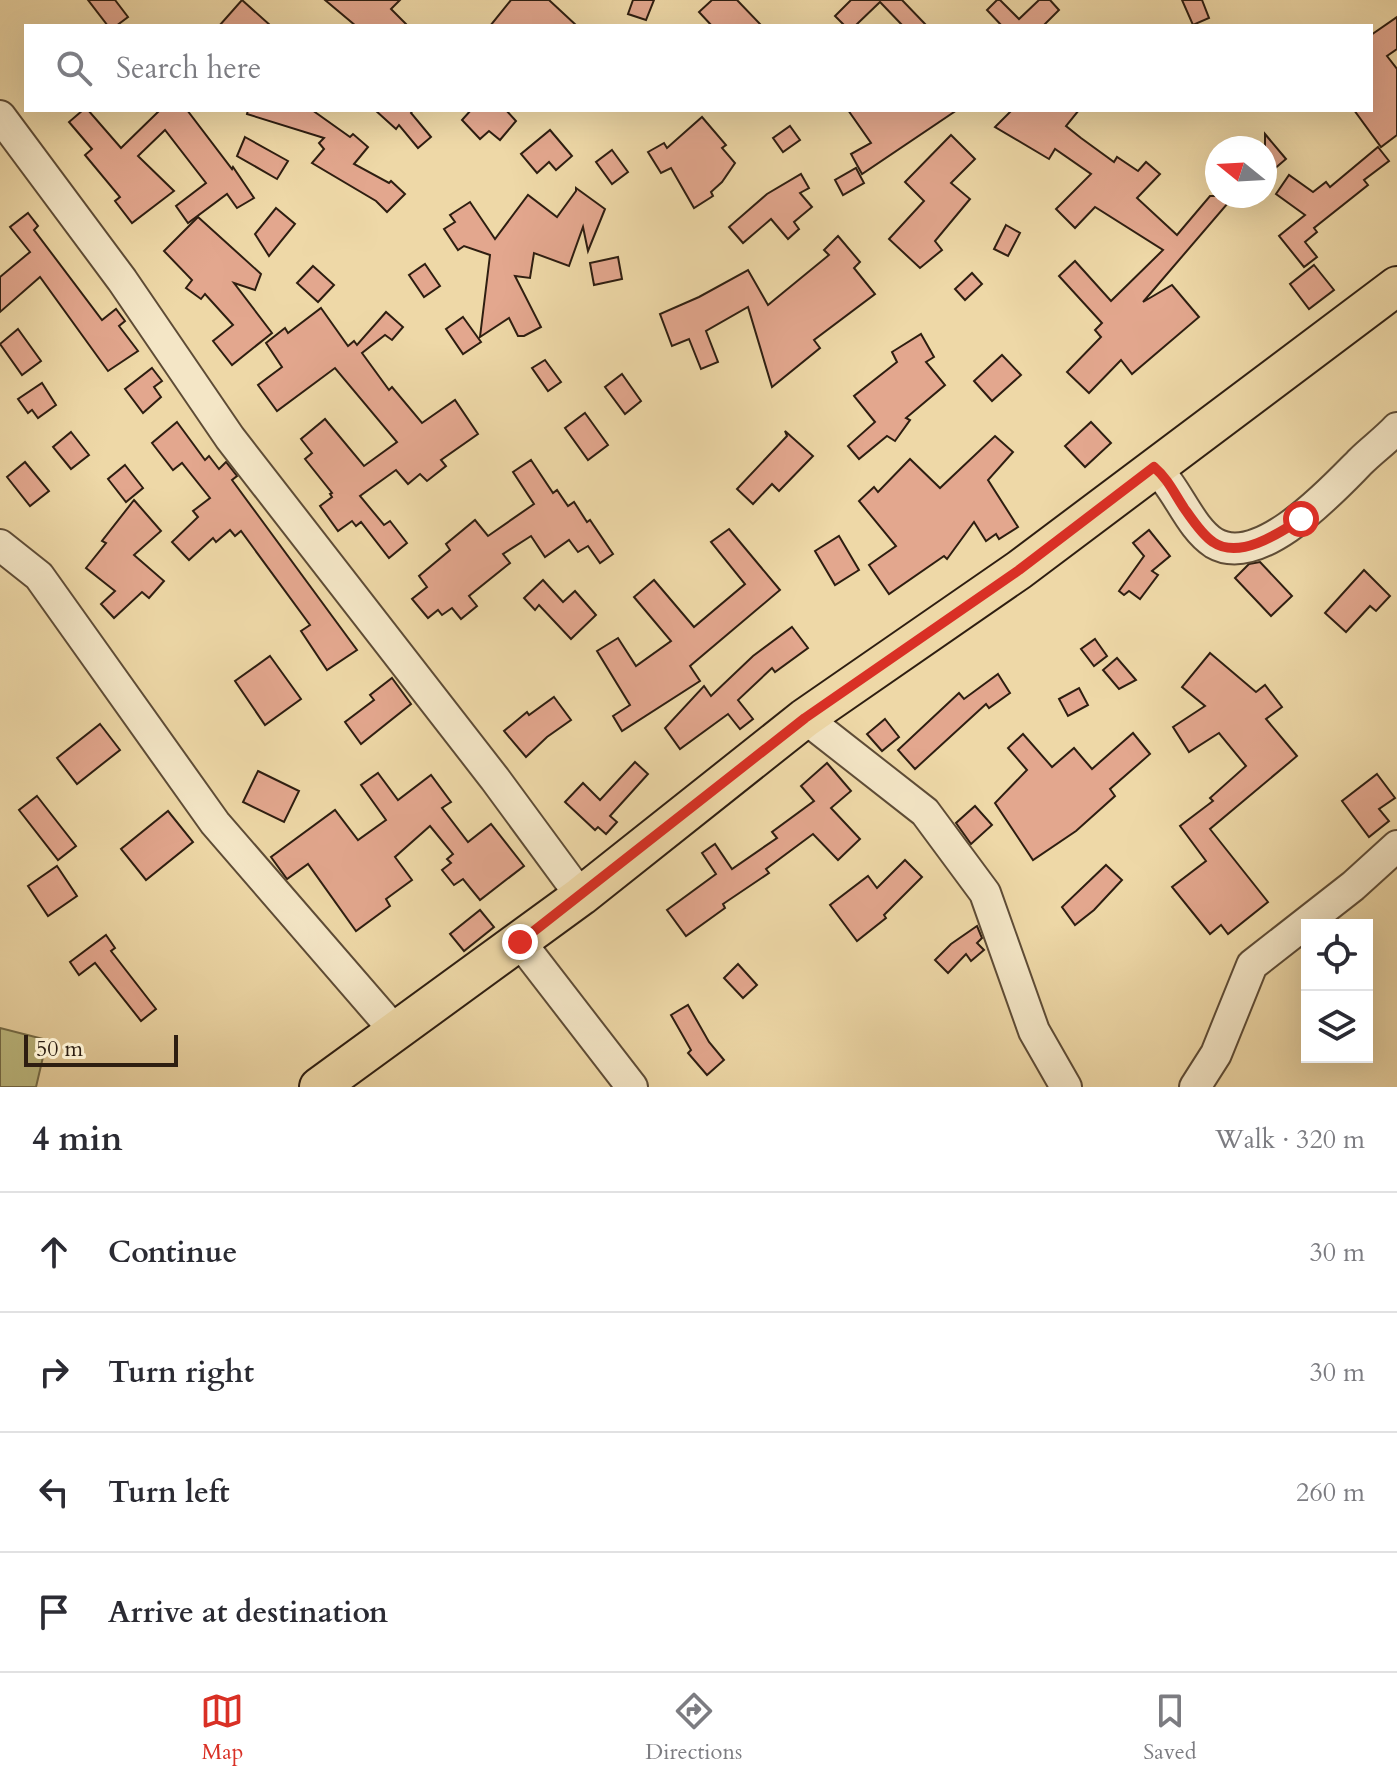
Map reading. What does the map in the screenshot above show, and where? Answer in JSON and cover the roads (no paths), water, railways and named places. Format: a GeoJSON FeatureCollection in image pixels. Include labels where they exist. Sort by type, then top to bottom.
{"type":"FeatureCollection","features":[{"type":"Feature","properties":{"kind":"main road"},"geometry":{"type":"LineString","coordinates":[[319,1087],[581,896],[805,718],[1019,570],[1397,286]]}},
{"type":"Feature","properties":{"kind":"street"},"geometry":{"type":"LineString","coordinates":[[0,116],[122,280],[230,438],[495,779],[581,896]]}},
{"type":"Feature","properties":{"kind":"street"},"geometry":{"type":"LineString","coordinates":[[1154,467],[1171,483],[1187,513],[1212,542],[1221,546],[1244,547],[1301,519],[1397,428]]}},
{"type":"Feature","properties":{"kind":"street"},"geometry":{"type":"LineString","coordinates":[[0,545],[39,576],[215,823],[395,1031]]}},
{"type":"Feature","properties":{"kind":"street"},"geometry":{"type":"LineString","coordinates":[[805,718],[925,812],[985,893],[1034,1031],[1066,1087]]}},
{"type":"Feature","properties":{"kind":"street"},"geometry":{"type":"LineString","coordinates":[[1195,1087],[1216,1054],[1252,965],[1353,886],[1397,846]]}},
{"type":"Feature","properties":{"kind":"street"},"geometry":{"type":"LineString","coordinates":[[520,942],[632,1087]]}}]}
